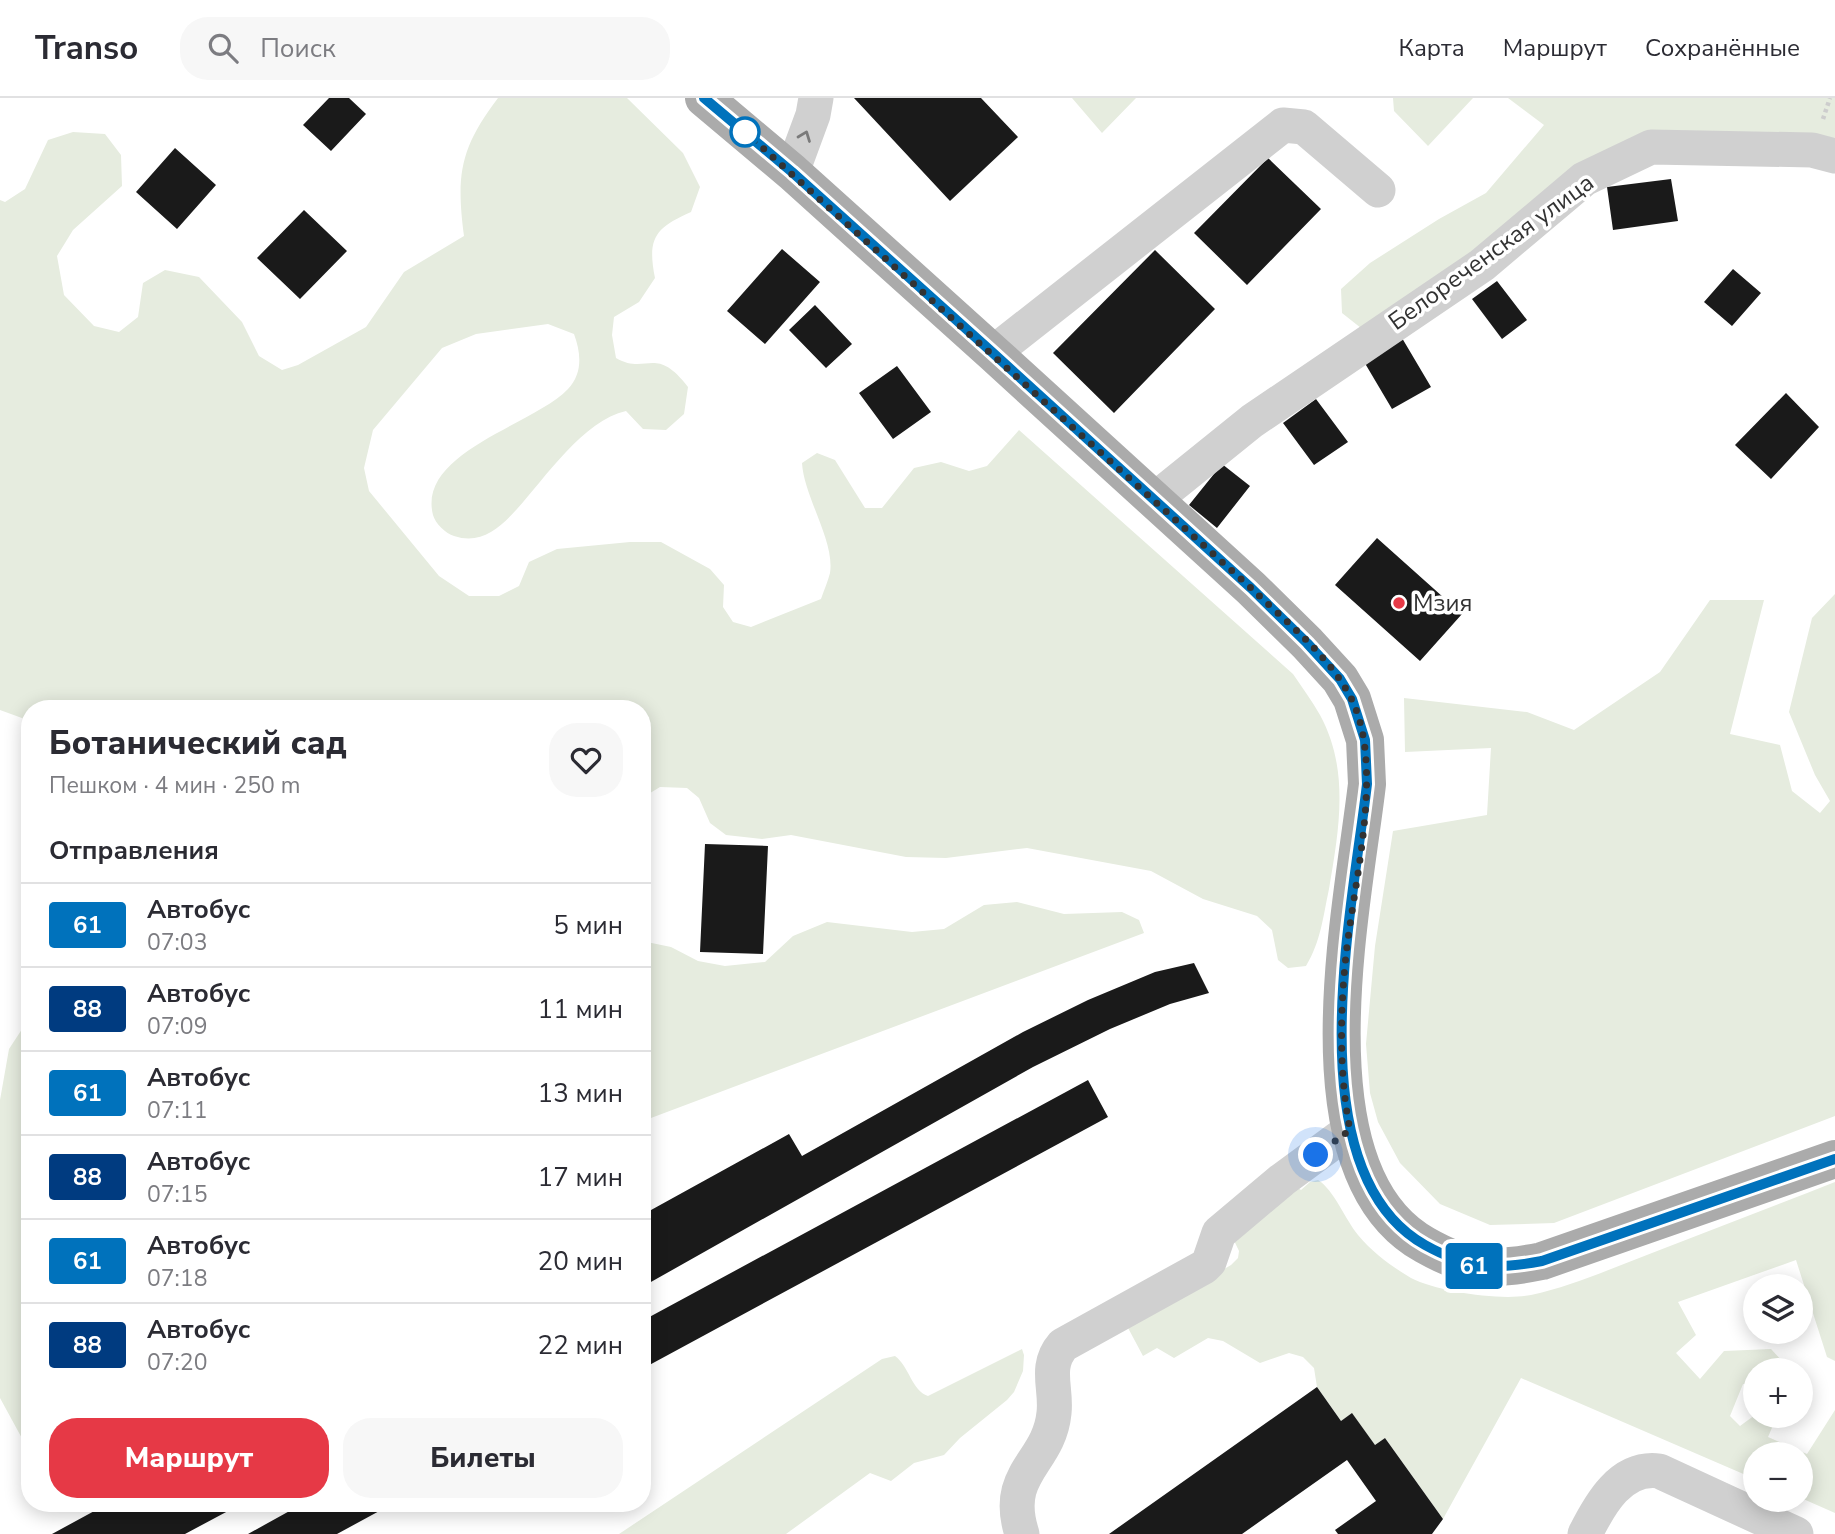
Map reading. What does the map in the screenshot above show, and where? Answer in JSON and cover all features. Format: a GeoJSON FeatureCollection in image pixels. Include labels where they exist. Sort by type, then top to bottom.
{"type":"FeatureCollection","features":[{"type":"Feature","properties":{"kind":"main road"},"geometry":{"type":"LineString","coordinates":[[704,98],[792,172],[1251,588],[1340,679],[1359,719],[1365,740],[1367,784],[1342,1006],[1346,1104],[1350,1130],[1371,1189],[1384,1211],[1402,1230],[1441,1254],[1464,1264],[1488,1268],[1542,1261],[1835,1159]]}},
{"type":"Feature","properties":{"kind":"street"},"geometry":{"type":"LineString","coordinates":[[792,172],[813,115],[816,98]]}},
{"type":"Feature","properties":{"kind":"street"},"geometry":{"type":"LineString","coordinates":[[993,353],[1283,125],[1304,127],[1378,190]]}},
{"type":"Feature","properties":{"kind":"street","name":"Белореченская улица"},"geometry":{"type":"LineString","coordinates":[[1154,500],[1252,421],[1482,265],[1584,179],[1651,147],[1812,150],[1835,156]]}},
{"type":"Feature","properties":{"kind":"street"},"geometry":{"type":"LineString","coordinates":[[1022,1534],[1016,1503],[1018,1488],[1051,1432],[1055,1410],[1051,1374],[1054,1355],[1063,1345],[1204,1267],[1209,1262],[1219,1233],[1282,1180],[1350,1130]]}},
{"type":"Feature","properties":{"kind":"street"},"geometry":{"type":"LineString","coordinates":[[1585,1534],[1594,1516],[1624,1478],[1645,1470],[1658,1471],[1797,1534]]}},
{"type":"Feature","properties":{"kind":"shaded area"},"geometry":{"type":"Polygon","coordinates":[[[498,98],[627,98],[683,153],[700,187],[691,212],[669,223],[656,236],[652,253],[655,278],[639,302],[614,317],[612,335],[616,358],[627,363],[651,363],[667,367],[688,387],[684,414],[666,430],[643,429],[626,411],[610,417],[580,438],[497,528],[481,536],[464,538],[444,531],[433,515],[433,493],[443,474],[460,457],[482,442],[552,402],[568,389],[578,370],[579,356],[574,334],[548,324],[476,334],[442,348],[373,430],[364,468],[369,491],[439,576],[469,596],[499,596],[519,586],[529,562],[557,549],[661,542],[710,569],[724,585],[723,607],[733,622],[751,627],[821,599],[830,573],[828,547],[808,490],[802,463],[817,453],[835,460],[865,508],[882,508],[914,468],[941,462],[969,471],[987,466],[1019,430],[1293,674],[1320,715],[1335,757],[1340,800],[1333,867],[1323,919],[1306,966],[1288,968],[1278,960],[1272,930],[1257,916],[1203,899],[1151,871],[1027,848],[946,858],[906,857],[791,835],[762,839],[726,835],[710,823],[699,798],[687,788],[660,787],[651,792],[651,700],[21,700],[21,718],[0,710],[0,200],[5,202],[25,189],[48,140],[73,132],[105,134],[121,155],[122,186],[73,230],[57,256],[64,295],[94,326],[119,332],[138,317],[143,283],[165,270],[199,277],[242,322],[259,356],[282,370],[298,365],[366,327],[404,272],[464,236],[461,179],[468,148],[498,98]]]}},
{"type":"Feature","properties":{"kind":"shaded area"},"geometry":{"type":"Polygon","coordinates":[[[1072,98],[1136,98],[1102,133],[1072,98]]]}},
{"type":"Feature","properties":{"kind":"shaded area"},"geometry":{"type":"Polygon","coordinates":[[[1393,98],[1473,98],[1428,146],[1394,111],[1393,98]]]}},
{"type":"Feature","properties":{"kind":"shaded area"},"geometry":{"type":"Polygon","coordinates":[[[1508,98],[1835,98],[1835,147],[1649,141],[1366,332],[1342,313],[1341,289],[1370,263],[1486,193],[1544,125],[1508,98]]]}},
{"type":"Feature","properties":{"kind":"shaded area"},"geometry":{"type":"Polygon","coordinates":[[[1835,594],[1835,1116],[1554,1223],[1490,1225],[1440,1204],[1400,1163],[1378,1122],[1370,1093],[1366,1044],[1375,946],[1393,831],[1487,815],[1491,748],[1405,752],[1404,698],[1527,712],[1574,730],[1660,672],[1710,600],[1764,600],[1730,734],[1780,745],[1792,791],[1820,813],[1830,801],[1815,775],[1789,712],[1812,618],[1835,594]]]}},
{"type":"Feature","properties":{"kind":"shaded area"},"geometry":{"type":"Polygon","coordinates":[[[1017,902],[1064,914],[1122,912],[1139,920],[1144,933],[651,1118],[651,943],[671,947],[698,961],[725,966],[765,962],[793,936],[827,922],[912,932],[944,929],[984,905],[1017,902]]]}},
{"type":"Feature","properties":{"kind":"shaded area"},"geometry":{"type":"Polygon","coordinates":[[[21,1031],[21,1436],[0,1398],[0,1100],[9,1049],[21,1031]]]}},
{"type":"Feature","properties":{"kind":"shaded area"},"geometry":{"type":"Polygon","coordinates":[[[1318,1180],[1324,1185],[1364,1242],[1411,1278],[1470,1294],[1519,1297],[1577,1282],[1835,1182],[1835,1361],[1827,1357],[1813,1313],[1813,1274],[1800,1274],[1796,1260],[1757,1274],[1743,1274],[1743,1279],[1678,1302],[1696,1335],[1676,1353],[1700,1379],[1724,1351],[1771,1349],[1779,1358],[1743,1358],[1743,1384],[1730,1416],[1740,1426],[1743,1424],[1743,1428],[1772,1428],[1768,1437],[1779,1442],[1743,1442],[1743,1474],[1521,1378],[1443,1519],[1385,1438],[1375,1445],[1352,1414],[1341,1421],[1317,1387],[1314,1368],[1303,1357],[1289,1353],[1260,1363],[1223,1341],[1208,1338],[1174,1358],[1157,1348],[1143,1356],[1127,1326],[1231,1265],[1238,1258],[1239,1251],[1229,1230],[1297,1187],[1301,1190],[1310,1182],[1318,1180]]]}},
{"type":"Feature","properties":{"kind":"shaded area"},"geometry":{"type":"Polygon","coordinates":[[[1022,1349],[1023,1371],[1014,1392],[944,1455],[914,1463],[891,1481],[870,1473],[786,1534],[619,1534],[882,1359],[895,1356],[900,1360],[914,1384],[928,1396],[1022,1349]]]}},
{"type":"Feature","properties":{"kind":"shaded area"},"geometry":{"type":"Polygon","coordinates":[[[1835,1410],[1835,1513],[1813,1503],[1813,1445],[1835,1410]]]}},
{"type":"Feature","properties":{"kind":"building"},"geometry":{"type":"Polygon","coordinates":[[[329,98],[349,98],[366,114],[331,151],[303,125],[329,98]]]}},
{"type":"Feature","properties":{"kind":"building"},"geometry":{"type":"Polygon","coordinates":[[[854,98],[981,98],[1018,137],[950,201],[854,98]]]}},
{"type":"Feature","properties":{"kind":"building"},"geometry":{"type":"Polygon","coordinates":[[[175,148],[216,185],[177,229],[136,192],[175,148]]]}},
{"type":"Feature","properties":{"kind":"building"},"geometry":{"type":"Polygon","coordinates":[[[1268,158],[1321,209],[1247,285],[1194,233],[1268,158]]]}},
{"type":"Feature","properties":{"kind":"building"},"geometry":{"type":"Polygon","coordinates":[[[1671,179],[1678,221],[1613,230],[1607,187],[1671,179]]]}},
{"type":"Feature","properties":{"kind":"building"},"geometry":{"type":"Polygon","coordinates":[[[304,210],[347,251],[300,299],[257,258],[304,210]]]}},
{"type":"Feature","properties":{"kind":"building"},"geometry":{"type":"Polygon","coordinates":[[[782,249],[820,282],[765,344],[727,311],[782,249]]]}},
{"type":"Feature","properties":{"kind":"building"},"geometry":{"type":"Polygon","coordinates":[[[1155,250],[1215,309],[1114,413],[1053,353],[1155,250]]]}},
{"type":"Feature","properties":{"kind":"building"},"geometry":{"type":"Polygon","coordinates":[[[1733,269],[1761,293],[1732,326],[1704,302],[1733,269]]]}},
{"type":"Feature","properties":{"kind":"building"},"geometry":{"type":"Polygon","coordinates":[[[1497,281],[1527,320],[1502,339],[1472,299],[1497,281]]]}},
{"type":"Feature","properties":{"kind":"building"},"geometry":{"type":"Polygon","coordinates":[[[815,305],[852,344],[826,368],[789,330],[815,305]]]}},
{"type":"Feature","properties":{"kind":"building"},"geometry":{"type":"Polygon","coordinates":[[[1402,338],[1431,387],[1392,409],[1363,360],[1402,338]]]}},
{"type":"Feature","properties":{"kind":"building"},"geometry":{"type":"Polygon","coordinates":[[[897,366],[931,412],[893,439],[859,393],[897,366]]]}},
{"type":"Feature","properties":{"kind":"building"},"geometry":{"type":"Polygon","coordinates":[[[1786,393],[1819,427],[1771,479],[1735,445],[1786,393]]]}},
{"type":"Feature","properties":{"kind":"building"},"geometry":{"type":"Polygon","coordinates":[[[1316,399],[1348,442],[1314,465],[1283,423],[1316,399]]]}},
{"type":"Feature","properties":{"kind":"building"},"geometry":{"type":"Polygon","coordinates":[[[1222,464],[1250,486],[1217,528],[1189,505],[1222,464]]]}},
{"type":"Feature","properties":{"kind":"building"},"geometry":{"type":"Polygon","coordinates":[[[1377,538],[1462,614],[1420,661],[1335,585],[1377,538]]]}},
{"type":"Feature","properties":{"kind":"building"},"geometry":{"type":"Polygon","coordinates":[[[705,844],[768,846],[763,954],[700,952],[705,844]]]}},
{"type":"Feature","properties":{"kind":"building"},"geometry":{"type":"Polygon","coordinates":[[[1194,963],[1209,993],[1170,1004],[1110,1029],[1033,1067],[651,1282],[651,1210],[789,1134],[802,1156],[1023,1032],[1088,1000],[1155,972],[1194,963]]]}},
{"type":"Feature","properties":{"kind":"building"},"geometry":{"type":"Polygon","coordinates":[[[1088,1080],[1108,1117],[651,1364],[651,1316],[1088,1080]]]}},
{"type":"Feature","properties":{"kind":"building"},"geometry":{"type":"Polygon","coordinates":[[[1317,1387],[1341,1421],[1352,1413],[1375,1445],[1385,1438],[1443,1519],[1432,1534],[1338,1534],[1335,1530],[1376,1501],[1347,1460],[1242,1534],[1109,1534],[1317,1387]]]}},
{"type":"Feature","properties":{"kind":"building"},"geometry":{"type":"Polygon","coordinates":[[[92,1512],[226,1512],[185,1534],[52,1534],[92,1512]]]}},
{"type":"Feature","properties":{"kind":"building"},"geometry":{"type":"Polygon","coordinates":[[[288,1512],[377,1512],[337,1534],[248,1534],[288,1512]]]}},
{"type":"Feature","properties":{"kind":"bus line","name":"61"},"geometry":{"type":"LineString","coordinates":[[704,98],[792,172],[1251,588],[1340,679],[1352,699],[1359,719],[1367,762],[1367,784],[1342,1006],[1347,1115],[1359,1162],[1376,1200],[1402,1230],[1419,1242],[1464,1264],[1488,1268],[1514,1266],[1542,1261],[1835,1159]]}},
{"type":"Feature","properties":{"kind":"place","name":"Мзия"},"geometry":{"type":"Point","coordinates":[1399,603]}},
{"type":"Feature","properties":{"kind":"route"},"geometry":{"type":"LineString","coordinates":[[745,132],[1251,588],[1325,661],[1352,699],[1365,740],[1367,784],[1342,1006],[1346,1104],[1350,1130],[1316,1155]]}}]}
